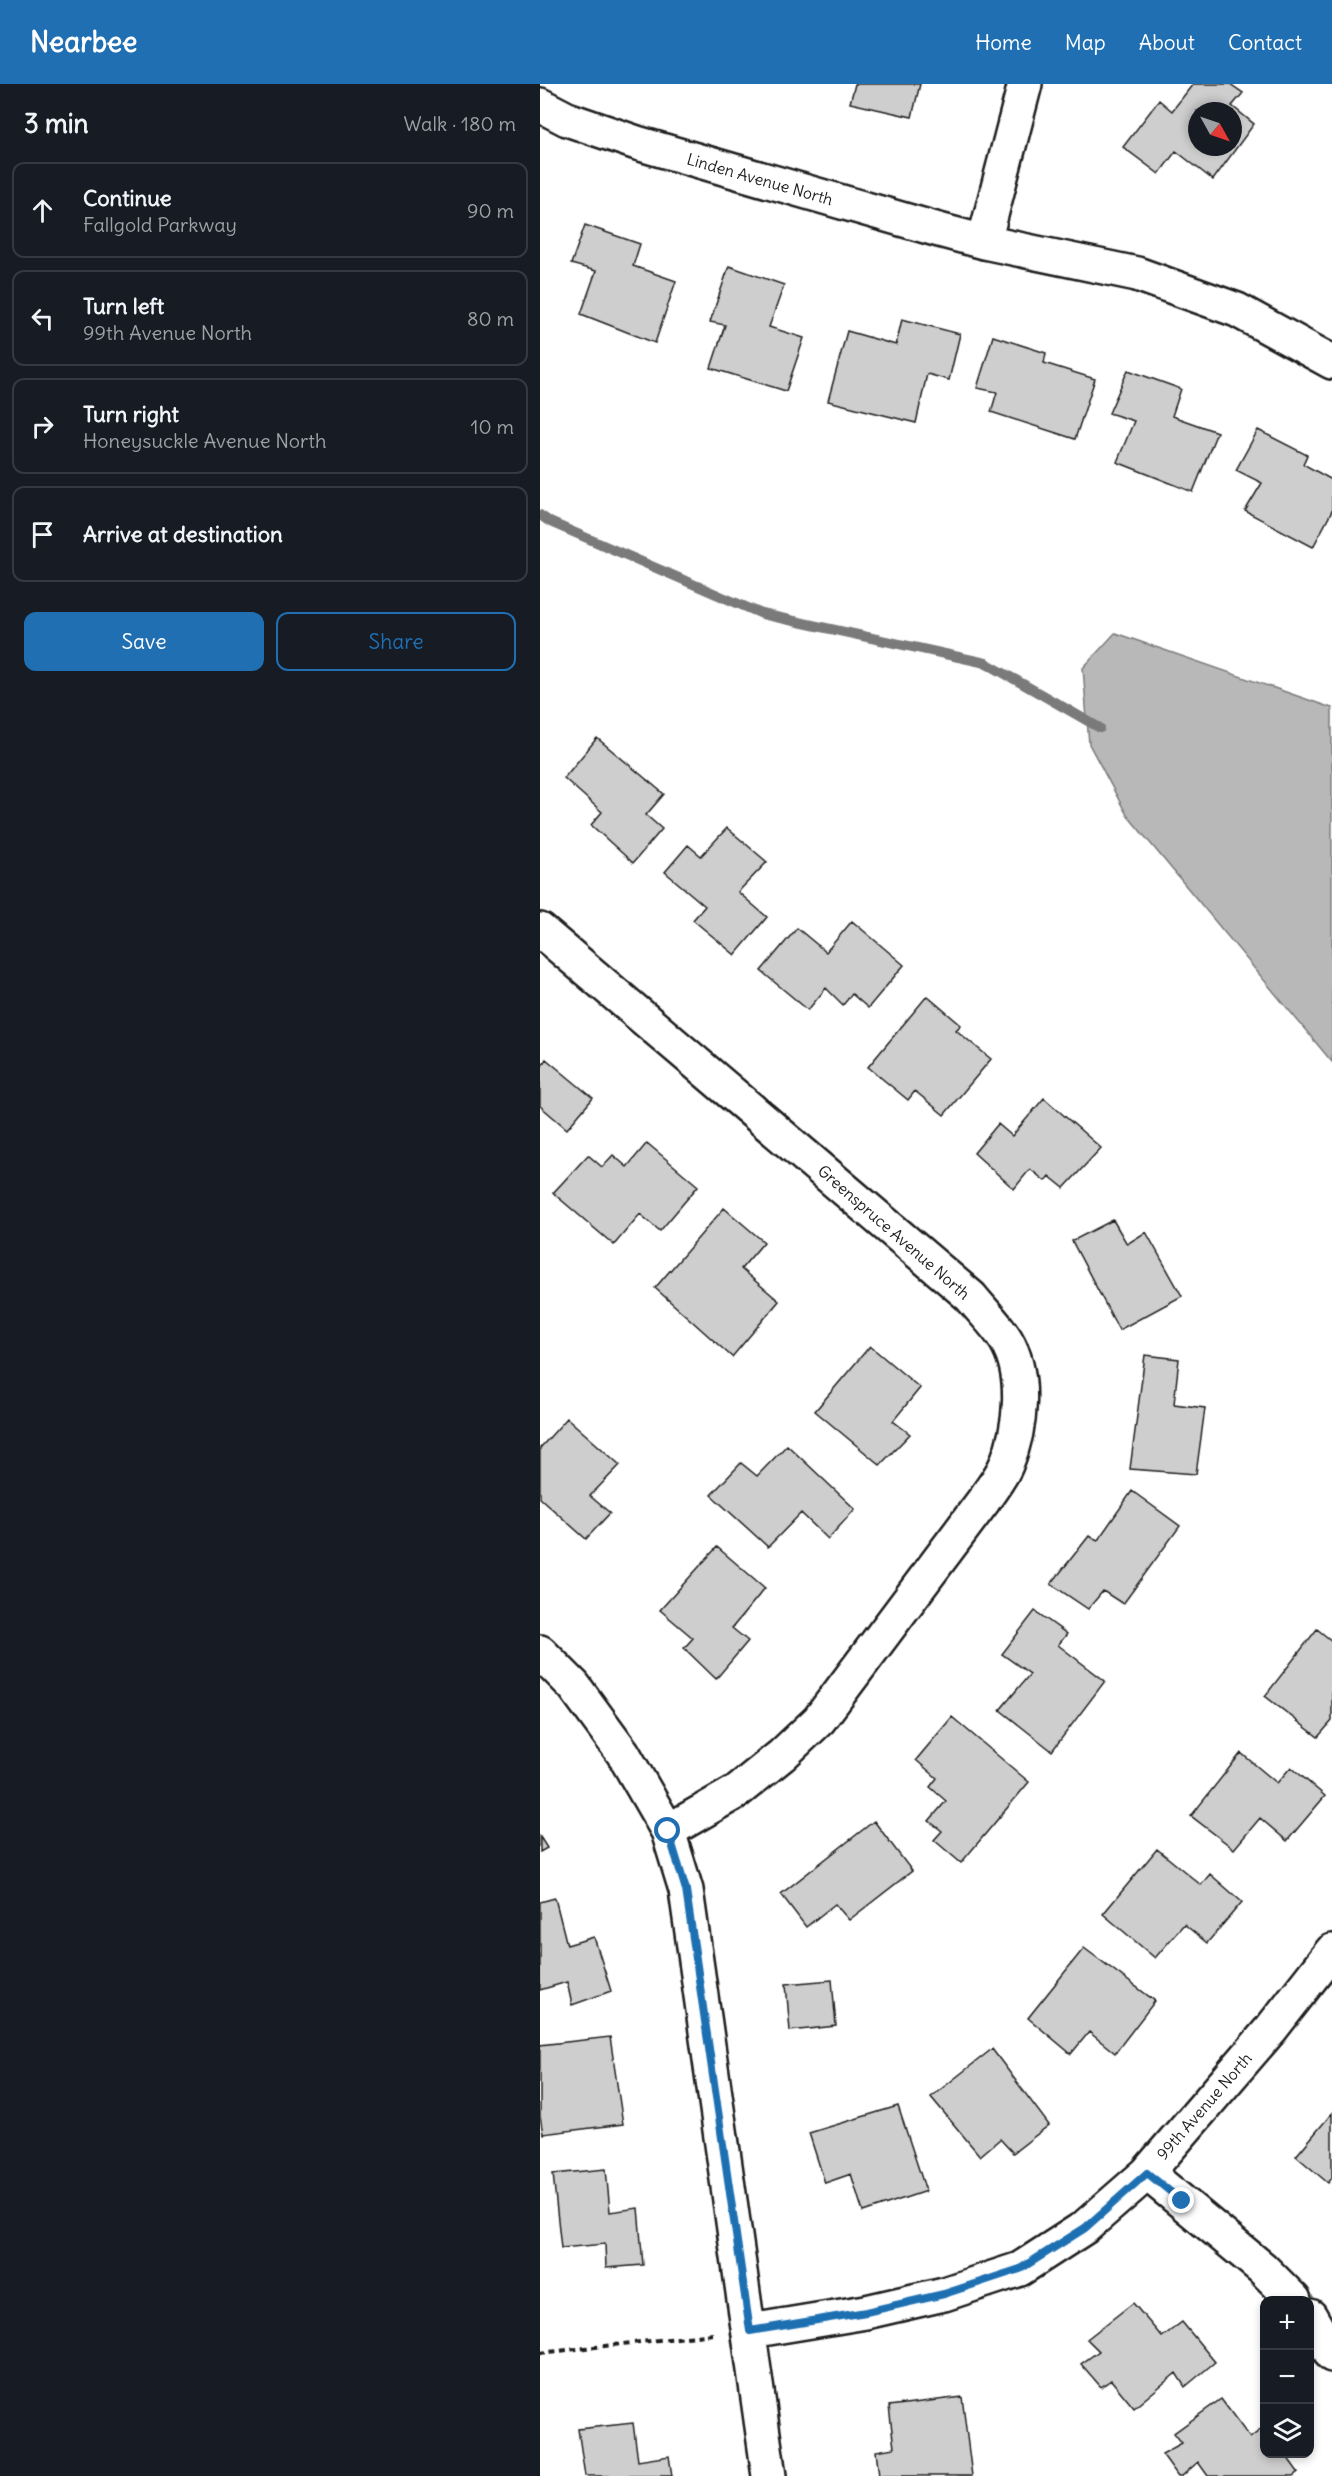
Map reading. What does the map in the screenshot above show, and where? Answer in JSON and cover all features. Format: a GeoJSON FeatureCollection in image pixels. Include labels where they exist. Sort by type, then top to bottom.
{"type":"FeatureCollection","features":[{"type":"Feature","properties":{"kind":"street"},"geometry":{"type":"LineString","coordinates":[[984,242],[1025,84]]}},
{"type":"Feature","properties":{"kind":"street","name":"Linden Avenue North"},"geometry":{"type":"LineString","coordinates":[[540,105],[567,119],[637,143],[984,242],[1137,274],[1237,310],[1332,362]]}},
{"type":"Feature","properties":{"kind":"street","name":"Greenspruce Avenue North"},"geometry":{"type":"LineString","coordinates":[[540,930],[971,1297],[1006,1340],[1017,1371],[1019,1399],[1014,1443],[1005,1467],[984,1500],[819,1720],[782,1755],[736,1791],[668,1831]]}},
{"type":"Feature","properties":{"kind":"street"},"geometry":{"type":"LineString","coordinates":[[540,1652],[574,1686],[623,1753],[668,1831],[686,1890],[769,2476]]}},
{"type":"Feature","properties":{"kind":"street","name":"99th Avenue North"},"geometry":{"type":"LineString","coordinates":[[750,2331],[888,2307],[944,2294],[1020,2269],[1085,2228],[1147,2173],[1271,2029],[1332,1951]]}},
{"type":"Feature","properties":{"kind":"street"},"geometry":{"type":"LineString","coordinates":[[1147,2173],[1262,2268],[1289,2296]]}},
{"type":"Feature","properties":{"kind":"street"},"geometry":{"type":"LineString","coordinates":[[1314,2323],[1332,2355]]}},
{"type":"Feature","properties":{"kind":"path"},"geometry":{"type":"LineString","coordinates":[[540,2353],[750,2331]]}},
{"type":"Feature","properties":{"kind":"shaded area"},"geometry":{"type":"Polygon","coordinates":[[[1115,633],[1332,708],[1332,1062],[1127,815],[1089,744],[1083,668],[1115,633]]]}},
{"type":"Feature","properties":{"kind":"building"},"geometry":{"type":"Polygon","coordinates":[[[855,84],[920,84],[912,117],[850,103],[855,84]]]}},
{"type":"Feature","properties":{"kind":"building"},"geometry":{"type":"Polygon","coordinates":[[[1193,84],[1230,84],[1243,93],[1235,102],[1188,102],[1188,156],[1231,156],[1213,180],[1176,151],[1159,174],[1123,147],[1159,100],[1172,111],[1193,84]]]}},
{"type":"Feature","properties":{"kind":"building"},"geometry":{"type":"Polygon","coordinates":[[[1242,114],[1254,124],[1242,140],[1242,114]]]}},
{"type":"Feature","properties":{"kind":"building"},"geometry":{"type":"Polygon","coordinates":[[[585,225],[640,244],[633,266],[676,281],[655,343],[581,314],[596,271],[571,264],[585,225]]]}},
{"type":"Feature","properties":{"kind":"building"},"geometry":{"type":"Polygon","coordinates":[[[729,266],[784,285],[769,327],[804,338],[786,391],[711,368],[725,325],[710,322],[729,266]]]}},
{"type":"Feature","properties":{"kind":"building"},"geometry":{"type":"Polygon","coordinates":[[[902,319],[960,334],[949,380],[927,374],[916,423],[828,401],[847,331],[896,345],[902,319]]]}},
{"type":"Feature","properties":{"kind":"building"},"geometry":{"type":"Polygon","coordinates":[[[993,336],[1046,353],[1044,363],[1095,379],[1075,439],[991,412],[997,392],[977,388],[993,336]]]}},
{"type":"Feature","properties":{"kind":"building"},"geometry":{"type":"Polygon","coordinates":[[[1128,370],[1181,389],[1172,416],[1217,432],[1193,492],[1117,462],[1134,421],[1109,413],[1128,370]]]}},
{"type":"Feature","properties":{"kind":"building"},"geometry":{"type":"Polygon","coordinates":[[[1258,430],[1307,455],[1303,464],[1332,480],[1332,511],[1313,547],[1245,511],[1262,483],[1236,470],[1258,430]]]}},
{"type":"Feature","properties":{"kind":"building"},"geometry":{"type":"Polygon","coordinates":[[[597,738],[664,794],[646,815],[662,829],[633,863],[591,825],[602,812],[564,778],[597,738]]]}},
{"type":"Feature","properties":{"kind":"building"},"geometry":{"type":"Polygon","coordinates":[[[727,828],[767,862],[738,892],[767,917],[735,955],[693,920],[705,906],[665,872],[688,845],[701,856],[727,828]]]}},
{"type":"Feature","properties":{"kind":"building"},"geometry":{"type":"Polygon","coordinates":[[[852,921],[904,965],[868,1008],[852,994],[843,1005],[826,988],[808,1010],[761,971],[797,928],[826,952],[852,921]]]}},
{"type":"Feature","properties":{"kind":"building"},"geometry":{"type":"Polygon","coordinates":[[[927,996],[961,1025],[956,1030],[991,1059],[944,1115],[915,1091],[908,1100],[868,1067],[927,996]]]}},
{"type":"Feature","properties":{"kind":"building"},"geometry":{"type":"Polygon","coordinates":[[[546,1059],[593,1098],[567,1129],[540,1106],[540,1069],[546,1059]]]}},
{"type":"Feature","properties":{"kind":"building"},"geometry":{"type":"Polygon","coordinates":[[[1044,1098],[1101,1148],[1064,1188],[1049,1176],[1045,1181],[1030,1169],[1014,1189],[974,1153],[998,1124],[1012,1136],[1044,1098]]]}},
{"type":"Feature","properties":{"kind":"building"},"geometry":{"type":"Polygon","coordinates":[[[647,1143],[698,1186],[660,1231],[640,1214],[614,1245],[553,1193],[588,1155],[602,1167],[613,1155],[627,1167],[647,1143]]]}},
{"type":"Feature","properties":{"kind":"building"},"geometry":{"type":"Polygon","coordinates":[[[724,1208],[764,1242],[741,1269],[779,1301],[732,1357],[655,1288],[724,1208]]]}},
{"type":"Feature","properties":{"kind":"building"},"geometry":{"type":"Polygon","coordinates":[[[1113,1220],[1127,1244],[1146,1232],[1182,1296],[1119,1330],[1072,1241],[1113,1220]]]}},
{"type":"Feature","properties":{"kind":"building"},"geometry":{"type":"Polygon","coordinates":[[[870,1346],[920,1388],[893,1421],[910,1434],[880,1465],[815,1411],[870,1346]]]}},
{"type":"Feature","properties":{"kind":"building"},"geometry":{"type":"Polygon","coordinates":[[[1145,1355],[1179,1359],[1174,1404],[1205,1408],[1196,1474],[1130,1469],[1145,1355]]]}},
{"type":"Feature","properties":{"kind":"building"},"geometry":{"type":"Polygon","coordinates":[[[567,1418],[620,1465],[590,1496],[610,1513],[586,1539],[540,1498],[540,1448],[567,1418]]]}},
{"type":"Feature","properties":{"kind":"building"},"geometry":{"type":"Polygon","coordinates":[[[787,1445],[855,1509],[828,1539],[801,1513],[768,1547],[711,1495],[741,1463],[757,1476],[787,1445]]]}},
{"type":"Feature","properties":{"kind":"building"},"geometry":{"type":"Polygon","coordinates":[[[1132,1491],[1180,1526],[1123,1604],[1103,1591],[1088,1609],[1051,1584],[1089,1536],[1098,1540],[1132,1491]]]}},
{"type":"Feature","properties":{"kind":"building"},"geometry":{"type":"Polygon","coordinates":[[[717,1547],[765,1588],[732,1628],[748,1641],[716,1679],[684,1648],[693,1638],[660,1610],[717,1547]]]}},
{"type":"Feature","properties":{"kind":"building"},"geometry":{"type":"Polygon","coordinates":[[[1035,1611],[1067,1634],[1058,1645],[1105,1681],[1052,1751],[1000,1710],[1030,1674],[1002,1654],[1035,1611]]]}},
{"type":"Feature","properties":{"kind":"building"},"geometry":{"type":"Polygon","coordinates":[[[1317,1629],[1332,1641],[1332,1721],[1318,1737],[1265,1696],[1317,1629]]]}},
{"type":"Feature","properties":{"kind":"building"},"geometry":{"type":"Polygon","coordinates":[[[952,1717],[1029,1782],[961,1863],[934,1840],[942,1831],[929,1821],[946,1801],[930,1787],[937,1778],[916,1760],[952,1717]]]}},
{"type":"Feature","properties":{"kind":"building"},"geometry":{"type":"Polygon","coordinates":[[[1241,1753],[1277,1783],[1291,1767],[1325,1796],[1287,1841],[1260,1818],[1234,1849],[1191,1816],[1241,1753]]]}},
{"type":"Feature","properties":{"kind":"building"},"geometry":{"type":"Polygon","coordinates":[[[874,1821],[912,1871],[849,1920],[835,1904],[806,1927],[781,1894],[874,1821]]]}},
{"type":"Feature","properties":{"kind":"building"},"geometry":{"type":"Polygon","coordinates":[[[540,1837],[547,1848],[540,1852],[540,1837]]]}},
{"type":"Feature","properties":{"kind":"building"},"geometry":{"type":"Polygon","coordinates":[[[1157,1849],[1201,1885],[1210,1874],[1242,1902],[1207,1943],[1184,1924],[1155,1958],[1103,1914],[1157,1849]]]}},
{"type":"Feature","properties":{"kind":"building"},"geometry":{"type":"Polygon","coordinates":[[[555,1898],[567,1945],[594,1937],[611,1991],[572,2005],[567,1982],[540,1990],[540,1902],[555,1898]]]}},
{"type":"Feature","properties":{"kind":"building"},"geometry":{"type":"Polygon","coordinates":[[[1084,1948],[1155,2001],[1115,2053],[1089,2032],[1071,2054],[1028,2018],[1084,1948]]]}},
{"type":"Feature","properties":{"kind":"building"},"geometry":{"type":"Polygon","coordinates":[[[832,1980],[836,2026],[790,2031],[786,1984],[832,1980]]]}},
{"type":"Feature","properties":{"kind":"building"},"geometry":{"type":"Polygon","coordinates":[[[610,2037],[623,2124],[543,2134],[540,2116],[540,2045],[610,2037]]]}},
{"type":"Feature","properties":{"kind":"building"},"geometry":{"type":"Polygon","coordinates":[[[992,2049],[1049,2125],[1013,2153],[1000,2139],[980,2156],[931,2097],[992,2049]]]}},
{"type":"Feature","properties":{"kind":"building"},"geometry":{"type":"Polygon","coordinates":[[[898,2106],[926,2191],[863,2212],[851,2174],[825,2183],[809,2133],[898,2106]]]}},
{"type":"Feature","properties":{"kind":"building"},"geometry":{"type":"Polygon","coordinates":[[[1332,2113],[1332,2178],[1328,2183],[1296,2156],[1332,2113]]]}},
{"type":"Feature","properties":{"kind":"building"},"geometry":{"type":"Polygon","coordinates":[[[606,2169],[610,2212],[638,2208],[643,2265],[606,2268],[605,2244],[561,2248],[553,2174],[606,2169]]]}},
{"type":"Feature","properties":{"kind":"building"},"geometry":{"type":"Polygon","coordinates":[[[1133,2303],[1162,2337],[1182,2322],[1215,2362],[1185,2387],[1176,2373],[1134,2408],[1111,2380],[1101,2387],[1081,2364],[1099,2351],[1087,2339],[1133,2303]]]}},
{"type":"Feature","properties":{"kind":"building"},"geometry":{"type":"Polygon","coordinates":[[[962,2397],[972,2476],[879,2476],[876,2451],[894,2448],[889,2406],[962,2397]]]}},
{"type":"Feature","properties":{"kind":"building"},"geometry":{"type":"Polygon","coordinates":[[[1221,2399],[1250,2438],[1260,2430],[1260,2458],[1288,2458],[1298,2472],[1293,2476],[1208,2476],[1198,2462],[1182,2476],[1178,2476],[1162,2454],[1182,2443],[1174,2433],[1221,2399]]]}},
{"type":"Feature","properties":{"kind":"building"},"geometry":{"type":"Polygon","coordinates":[[[633,2423],[638,2461],[669,2456],[672,2476],[585,2476],[578,2429],[633,2423]]]}},
{"type":"Feature","properties":{"kind":"waterway"},"geometry":{"type":"LineString","coordinates":[[540,515],[550,522],[762,614],[986,663],[1100,728]]}},
{"type":"Feature","properties":{"kind":"route"},"geometry":{"type":"LineString","coordinates":[[668,1831],[686,1890],[750,2331],[866,2312],[944,2294],[1020,2269],[1085,2228],[1147,2173],[1182,2201]]}}]}
